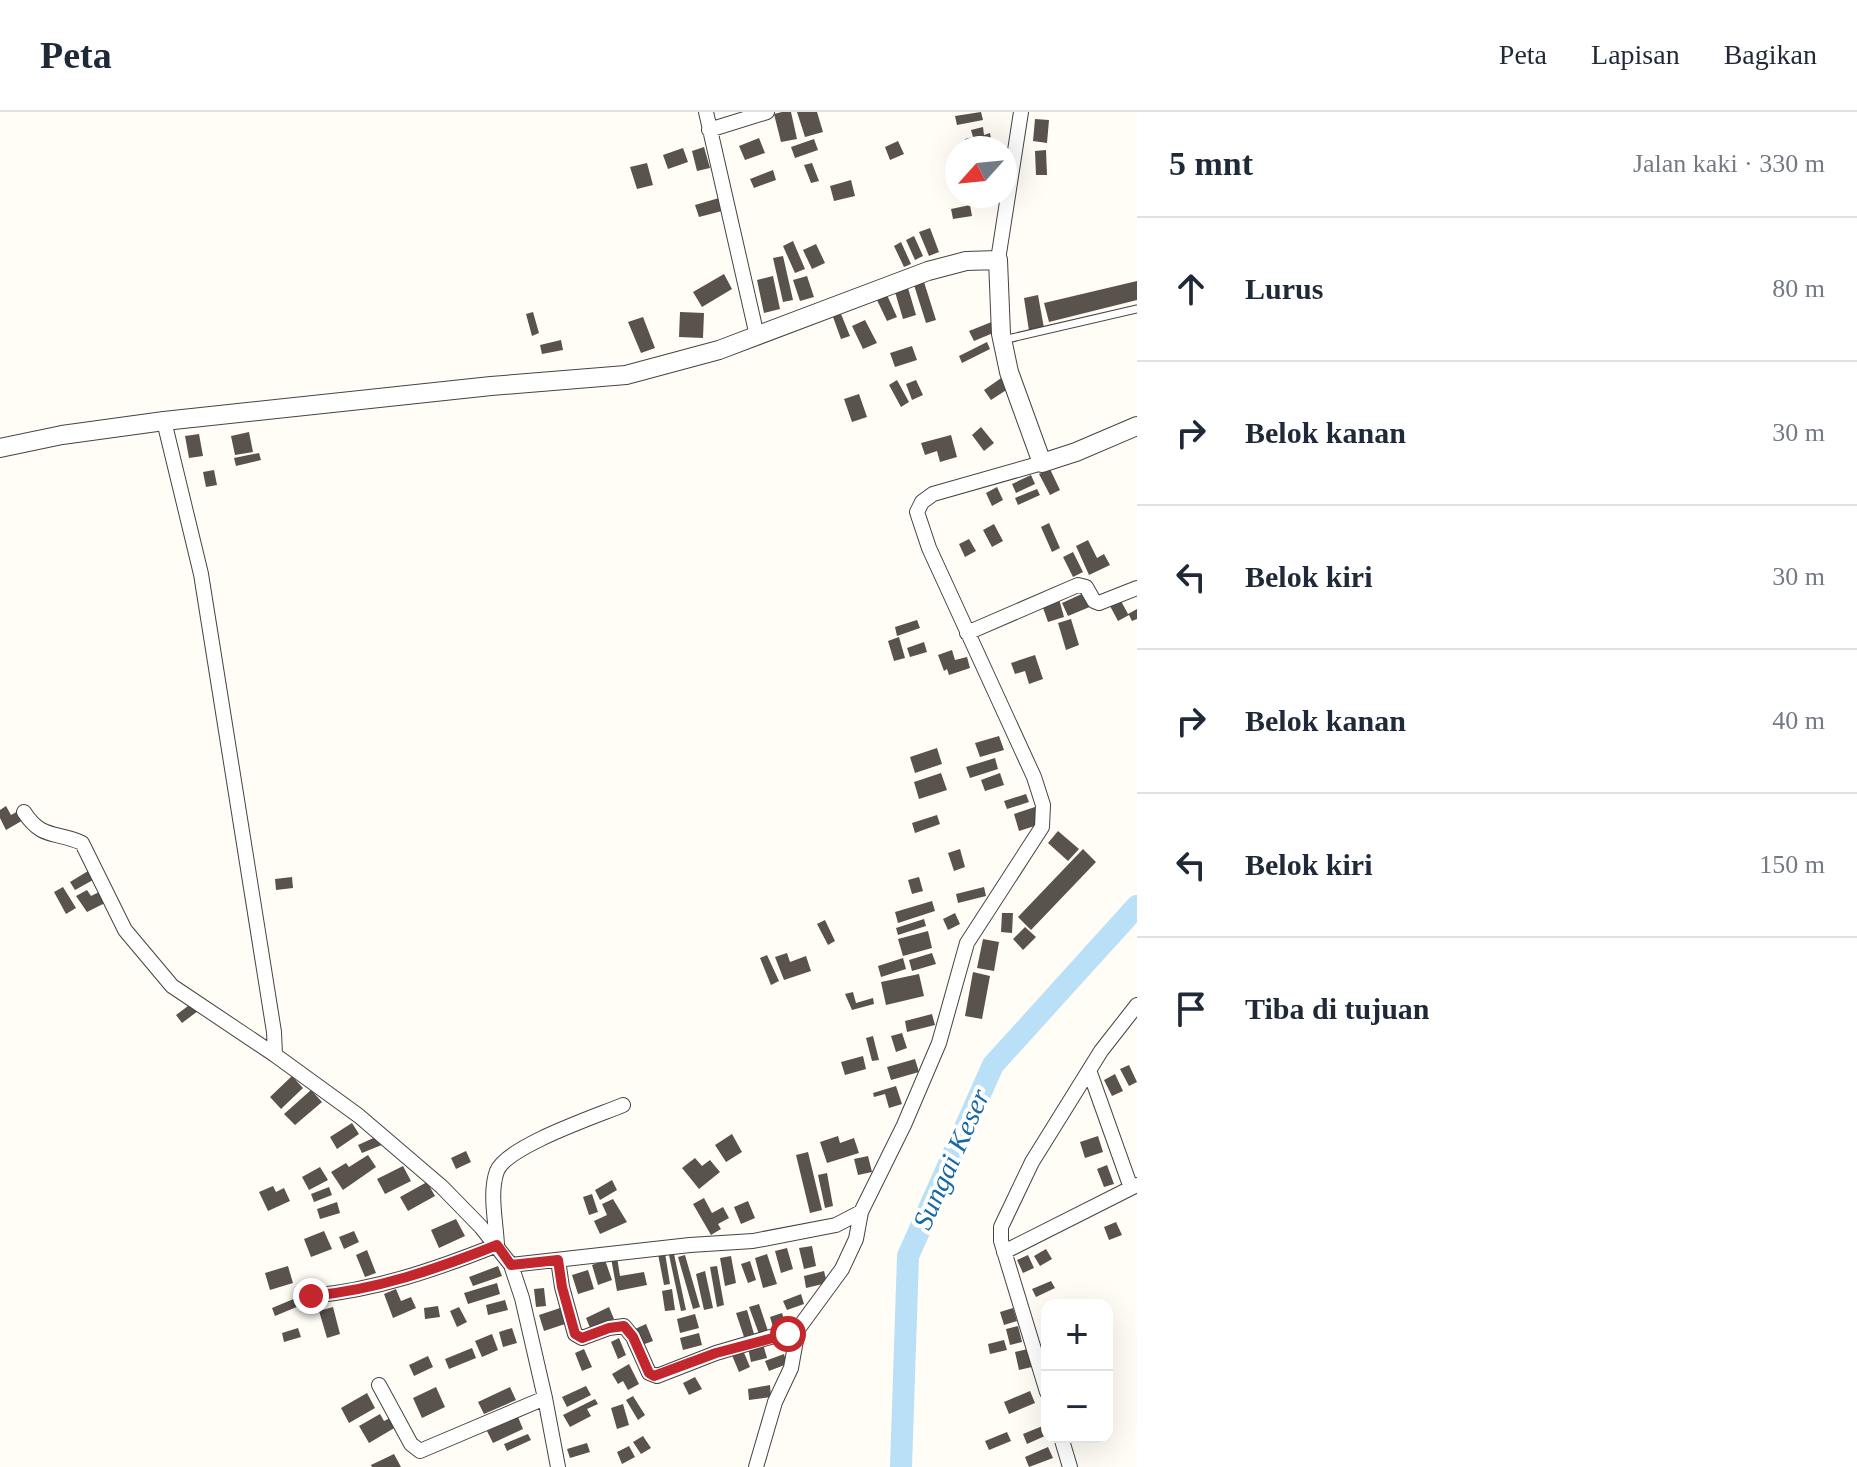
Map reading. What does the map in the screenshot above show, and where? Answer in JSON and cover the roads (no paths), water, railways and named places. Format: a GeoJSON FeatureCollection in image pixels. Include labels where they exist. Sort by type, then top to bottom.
{"type":"FeatureCollection","features":[{"type":"Feature","properties":{"kind":"street"},"geometry":{"type":"LineString","coordinates":[[706,112],[757,336]]}},
{"type":"Feature","properties":{"kind":"street"},"geometry":{"type":"LineString","coordinates":[[709,130],[767,112]]}},
{"type":"Feature","properties":{"kind":"street"},"geometry":{"type":"LineString","coordinates":[[1021,112],[998,260],[1003,340],[1012,382],[1042,463]]}},
{"type":"Feature","properties":{"kind":"street"},"geometry":{"type":"LineString","coordinates":[[0,448],[62,435],[164,421],[477,387],[626,375],[679,362],[757,336],[928,271],[966,261],[998,260]]}},
{"type":"Feature","properties":{"kind":"street"},"geometry":{"type":"LineString","coordinates":[[164,421],[201,574],[274,1032],[275,1055]]}},
{"type":"Feature","properties":{"kind":"street"},"geometry":{"type":"LineString","coordinates":[[756,1467],[775,1402],[791,1368],[798,1329],[842,1269],[856,1239],[861,1212],[904,1125],[939,1043],[967,943],[1042,827],[1044,816],[1034,777],[918,520],[919,505],[933,494],[1076,452],[1137,426]]}},
{"type":"Feature","properties":{"kind":"street"},"geometry":{"type":"LineString","coordinates":[[967,633],[1078,585],[1086,587],[1094,601],[1099,603],[1137,588]]}},
{"type":"Feature","properties":{"kind":"street"},"geometry":{"type":"LineString","coordinates":[[24,812],[41,832],[82,843],[125,930],[172,986],[359,1116],[442,1187],[497,1245],[511,1265],[522,1298],[558,1467]]}},
{"type":"Feature","properties":{"kind":"street"},"geometry":{"type":"LineString","coordinates":[[1041,1372],[1004,1252],[1001,1227],[1032,1162],[1089,1070],[1137,1005]]}},
{"type":"Feature","properties":{"kind":"street"},"geometry":{"type":"LineString","coordinates":[[1004,1252],[1134,1186],[1089,1070]]}},
{"type":"Feature","properties":{"kind":"street"},"geometry":{"type":"LineString","coordinates":[[497,1245],[493,1185],[498,1168],[505,1160],[531,1144],[623,1105]]}},
{"type":"Feature","properties":{"kind":"street"},"geometry":{"type":"LineString","coordinates":[[511,1265],[784,1236],[836,1225],[861,1212]]}},
{"type":"Feature","properties":{"kind":"street"},"geometry":{"type":"LineString","coordinates":[[311,1296],[378,1285],[435,1269],[497,1245]]}},
{"type":"Feature","properties":{"kind":"street"},"geometry":{"type":"LineString","coordinates":[[558,1260],[575,1334],[582,1338],[624,1326],[633,1337],[649,1373],[654,1376],[716,1353],[798,1329]]}},
{"type":"Feature","properties":{"kind":"street"},"geometry":{"type":"LineString","coordinates":[[379,1385],[411,1444],[420,1451],[545,1398]]}},
{"type":"Feature","properties":{"kind":"street"},"geometry":{"type":"LineString","coordinates":[[1063,1443],[1070,1467]]}},
{"type":"Feature","properties":{"kind":"lane"},"geometry":{"type":"LineString","coordinates":[[1003,340],[1137,309]]}},
{"type":"Feature","properties":{"kind":"waterway","name":"Sungai Keser"},"geometry":{"type":"LineString","coordinates":[[901,1467],[908,1256],[993,1065],[1137,906]]}}]}
